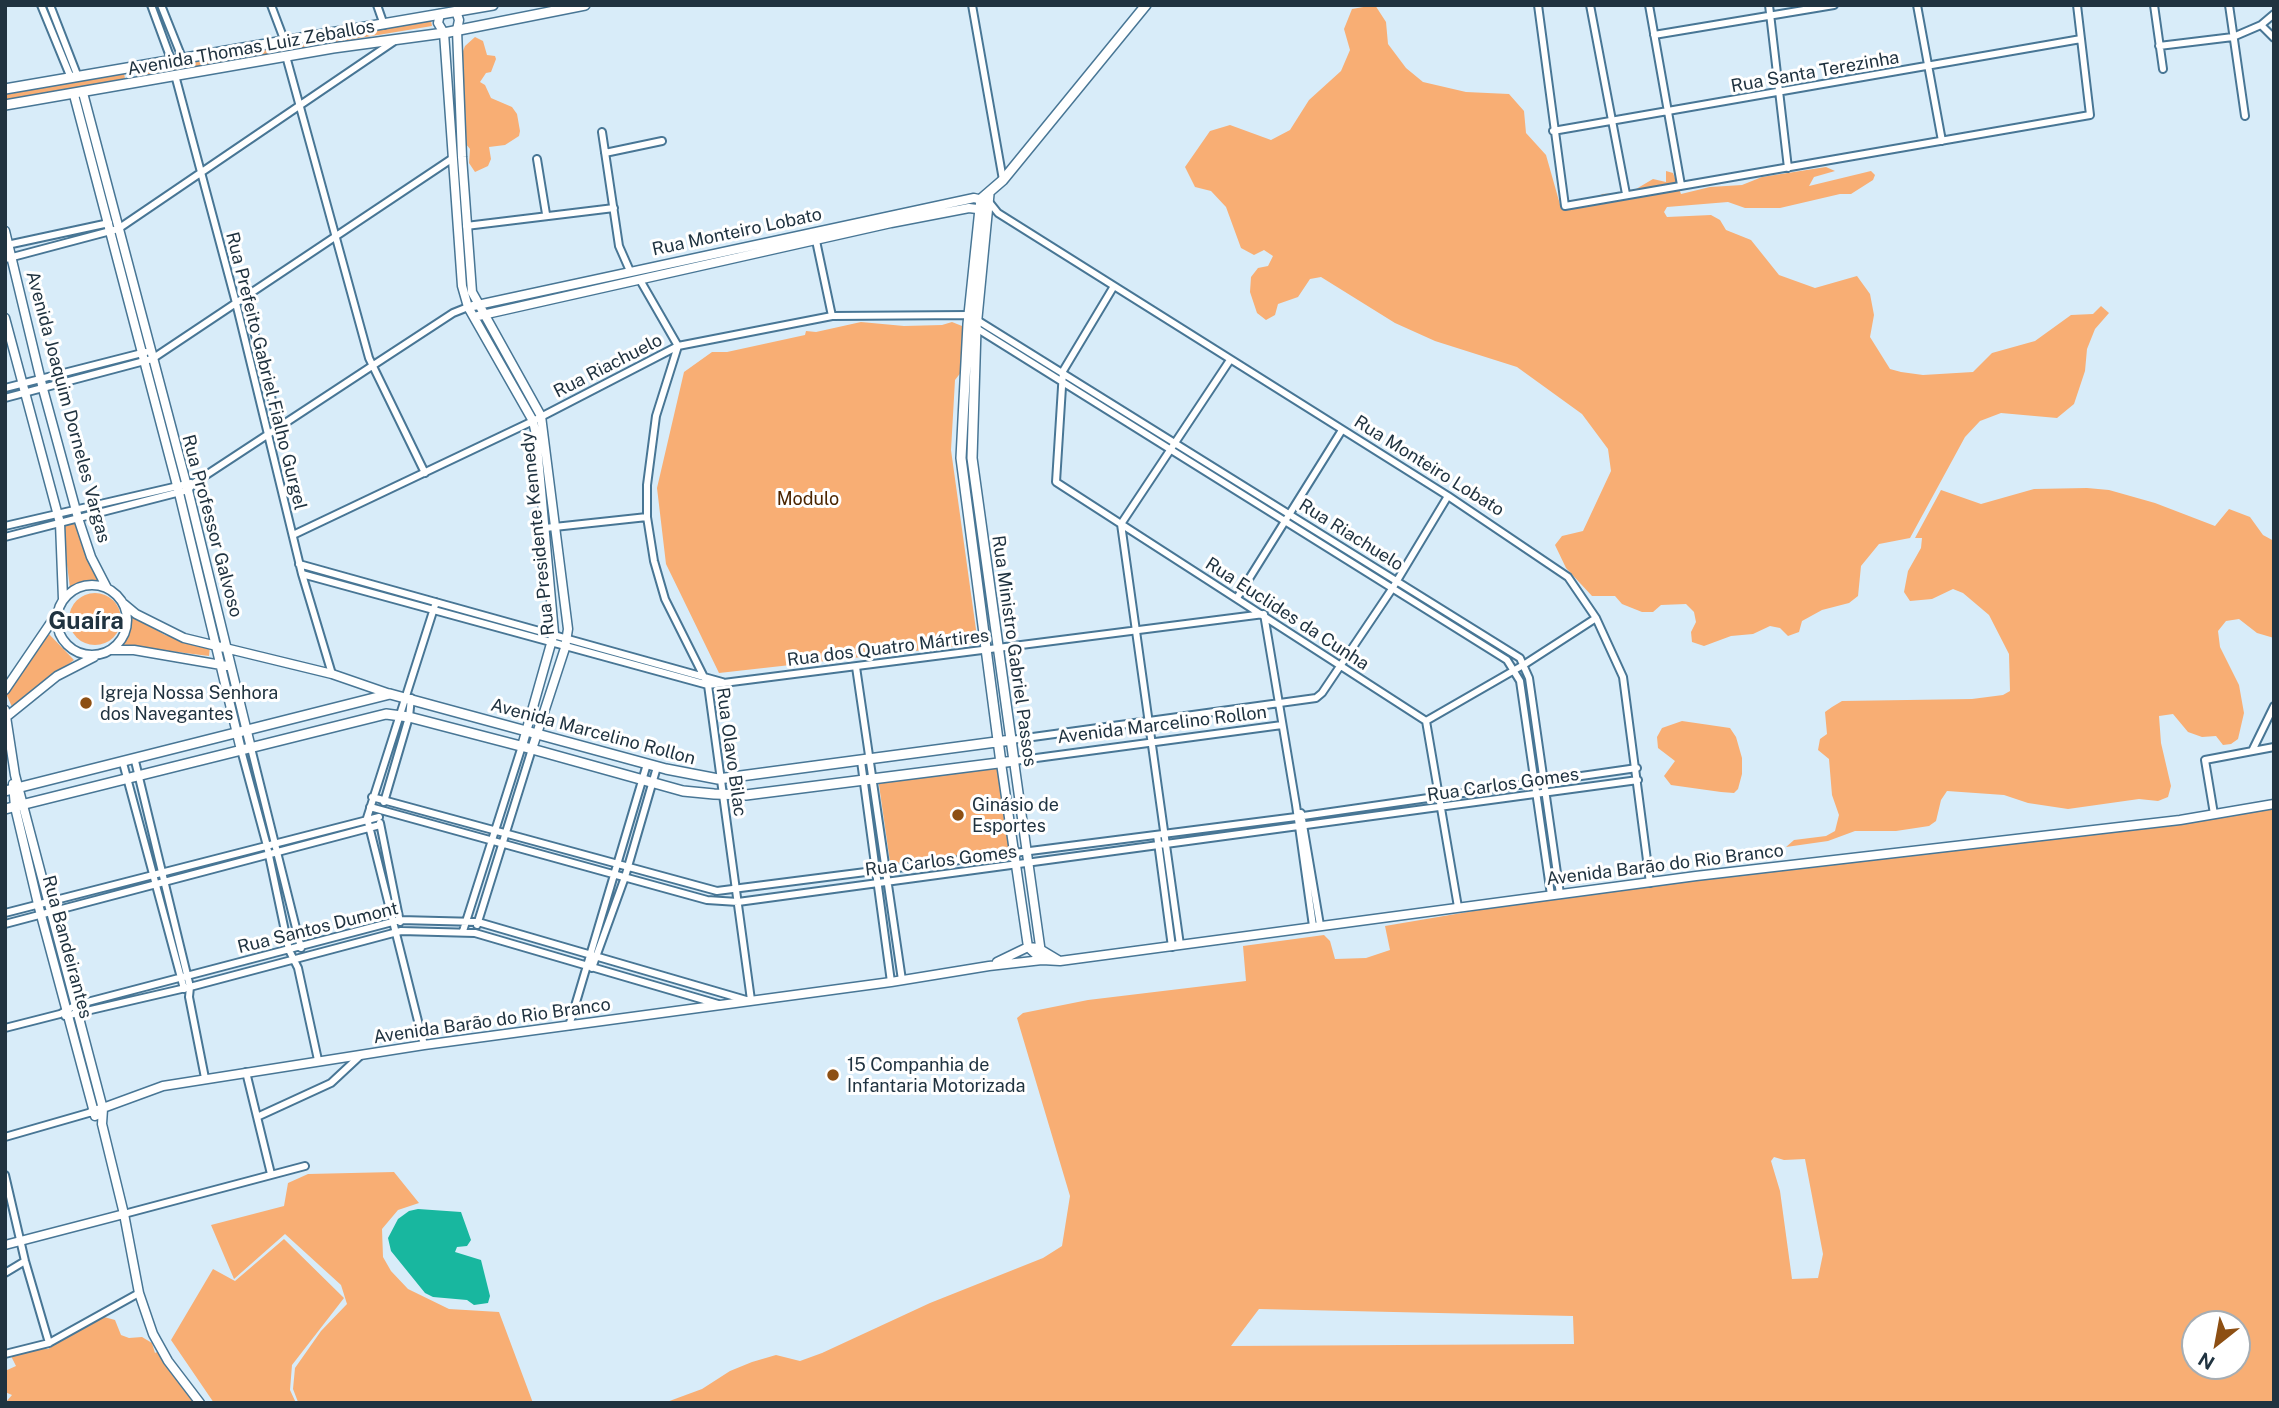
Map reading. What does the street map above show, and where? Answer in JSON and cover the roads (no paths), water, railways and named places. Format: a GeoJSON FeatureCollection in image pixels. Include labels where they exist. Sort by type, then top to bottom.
{"type":"FeatureCollection","features":[{"type":"Feature","properties":{"kind":"main road","name":"Avenida Thomas Luiz Zeballos"},"geometry":{"type":"LineString","coordinates":[[5,105],[133,85],[175,75],[334,48],[444,33],[585,5]]}},
{"type":"Feature","properties":{"kind":"main road"},"geometry":{"type":"LineString","coordinates":[[988,204],[1003,180],[1146,5]]}},
{"type":"Feature","properties":{"kind":"main road","name":"Avenida Thomas Luiz Zeballos"},"geometry":{"type":"LineString","coordinates":[[5,89],[489,6]]}},
{"type":"Feature","properties":{"kind":"main road"},"geometry":{"type":"LineString","coordinates":[[331,34],[334,48]]}},
{"type":"Feature","properties":{"kind":"main road"},"geometry":{"type":"LineString","coordinates":[[133,85],[134,73],[148,66]]}},
{"type":"Feature","properties":{"kind":"main road","name":"Rua Ministro Gabriel Passos"},"geometry":{"type":"LineString","coordinates":[[988,204],[970,320],[961,458],[983,580],[992,649],[1014,761]]}},
{"type":"Feature","properties":{"kind":"main road","name":"Rua Ministro Gabriel Passos"},"geometry":{"type":"LineString","coordinates":[[992,649],[1001,763]]}},
{"type":"Feature","properties":{"kind":"main road"},"geometry":{"type":"LineString","coordinates":[[12,790],[135,761],[390,694]]}},
{"type":"Feature","properties":{"kind":"main road","name":"Avenida Marcelino Rollon"},"geometry":{"type":"LineString","coordinates":[[390,694],[652,765],[722,778],[1011,740]]}},
{"type":"Feature","properties":{"kind":"main road"},"geometry":{"type":"LineString","coordinates":[[15,807],[344,725],[338,708]]}},
{"type":"Feature","properties":{"kind":"main road","name":"Avenida Marcelino Rollon"},"geometry":{"type":"LineString","coordinates":[[344,725],[386,714],[404,716],[683,791],[723,794],[798,788],[1014,761]]}},
{"type":"Feature","properties":{"kind":"main road"},"geometry":{"type":"LineString","coordinates":[[182,748],[187,764]]}},
{"type":"Feature","properties":{"kind":"main road"},"geometry":{"type":"LineString","coordinates":[[795,770],[798,788]]}},
{"type":"Feature","properties":{"kind":"main road"},"geometry":{"type":"LineString","coordinates":[[60,778],[63,795]]}},
{"type":"Feature","properties":{"kind":"street"},"geometry":{"type":"LineString","coordinates":[[41,5],[74,78]]}},
{"type":"Feature","properties":{"kind":"street"},"geometry":{"type":"LineString","coordinates":[[50,5],[74,78]]}},
{"type":"Feature","properties":{"kind":"street"},"geometry":{"type":"LineString","coordinates":[[151,5],[172,62]]}},
{"type":"Feature","properties":{"kind":"street"},"geometry":{"type":"LineString","coordinates":[[271,5],[285,42]]}},
{"type":"Feature","properties":{"kind":"street"},"geometry":{"type":"LineString","coordinates":[[377,5],[384,25]]}},
{"type":"Feature","properties":{"kind":"street"},"geometry":{"type":"LineString","coordinates":[[972,5],[1003,180]]}},
{"type":"Feature","properties":{"kind":"street"},"geometry":{"type":"LineString","coordinates":[[1538,5],[1565,206],[2091,115],[2077,5]]}},
{"type":"Feature","properties":{"kind":"street"},"geometry":{"type":"LineString","coordinates":[[1591,5],[1626,194]]}},
{"type":"Feature","properties":{"kind":"street"},"geometry":{"type":"LineString","coordinates":[[1649,5],[1681,185]]}},
{"type":"Feature","properties":{"kind":"street"},"geometry":{"type":"LineString","coordinates":[[1769,5],[1788,168]]}},
{"type":"Feature","properties":{"kind":"street"},"geometry":{"type":"LineString","coordinates":[[1654,35],[1834,5]]}},
{"type":"Feature","properties":{"kind":"street"},"geometry":{"type":"LineString","coordinates":[[1917,5],[1942,141]]}},
{"type":"Feature","properties":{"kind":"street"},"geometry":{"type":"LineString","coordinates":[[2154,5],[2162,69]]}},
{"type":"Feature","properties":{"kind":"street"},"geometry":{"type":"LineString","coordinates":[[2229,5],[2245,116]]}},
{"type":"Feature","properties":{"kind":"street"},"geometry":{"type":"LineString","coordinates":[[155,13],[162,8],[183,60]]}},
{"type":"Feature","properties":{"kind":"street","name":"Rua Presidente Kennedy"},"geometry":{"type":"LineString","coordinates":[[456,11],[459,20],[457,30],[466,226],[472,292],[478,305],[478,316]]}},
{"type":"Feature","properties":{"kind":"street","name":"Rua Presidente Kennedy"},"geometry":{"type":"LineString","coordinates":[[440,14],[438,23],[444,33],[462,286],[468,307],[478,316],[537,419],[549,527],[567,637],[475,933]]}},
{"type":"Feature","properties":{"kind":"street"},"geometry":{"type":"LineString","coordinates":[[2159,46],[2233,37],[2261,25],[2274,14]]}},
{"type":"Feature","properties":{"kind":"street"},"geometry":{"type":"LineString","coordinates":[[2261,25],[2274,38]]}},
{"type":"Feature","properties":{"kind":"street"},"geometry":{"type":"LineString","coordinates":[[9,258],[127,221],[399,38]]}},
{"type":"Feature","properties":{"kind":"street","name":"Rua Santa Terezinha"},"geometry":{"type":"LineString","coordinates":[[1553,131],[2081,39]]}},
{"type":"Feature","properties":{"kind":"street"},"geometry":{"type":"LineString","coordinates":[[286,56],[302,105],[372,366],[425,473]]}},
{"type":"Feature","properties":{"kind":"street","name":"Rua Prefeito Gabriel Fialho Gurgel"},"geometry":{"type":"LineString","coordinates":[[175,75],[269,433],[299,564],[332,674]]}},
{"type":"Feature","properties":{"kind":"street","name":"Rua Professor Galvoso"},"geometry":{"type":"LineString","coordinates":[[78,94],[154,355],[206,584],[217,646],[246,749],[289,950],[297,959],[318,1060]]}},
{"type":"Feature","properties":{"kind":"street"},"geometry":{"type":"LineString","coordinates":[[602,132],[619,246],[630,271]]}},
{"type":"Feature","properties":{"kind":"street"},"geometry":{"type":"LineString","coordinates":[[605,153],[662,141]]}},
{"type":"Feature","properties":{"kind":"street"},"geometry":{"type":"LineString","coordinates":[[5,388],[24,388],[142,363],[453,158]]}},
{"type":"Feature","properties":{"kind":"street"},"geometry":{"type":"LineString","coordinates":[[537,159],[546,214]]}},
{"type":"Feature","properties":{"kind":"street","name":"Rua Professor Galvoso"},"geometry":{"type":"LineString","coordinates":[[96,163],[107,228],[142,363],[161,431],[184,487]]}},
{"type":"Feature","properties":{"kind":"street","name":"Rua Monteiro Lobato"},"geometry":{"type":"LineString","coordinates":[[468,307],[630,271],[988,204],[1554,564],[1569,577],[1596,618],[1625,685],[1650,883]]}},
{"type":"Feature","properties":{"kind":"street"},"geometry":{"type":"LineString","coordinates":[[466,226],[546,214],[614,208]]}},
{"type":"Feature","properties":{"kind":"street"},"geometry":{"type":"LineString","coordinates":[[7,245],[107,228]]}},
{"type":"Feature","properties":{"kind":"street","name":"Avenida Joaquim Dorneles Vargas"},"geometry":{"type":"LineString","coordinates":[[5,231],[9,258],[75,508],[91,558],[107,588]]}},
{"type":"Feature","properties":{"kind":"street"},"geometry":{"type":"LineString","coordinates":[[815,235],[832,316]]}},
{"type":"Feature","properties":{"kind":"street","name":"Rua Monteiro Lobato"},"geometry":{"type":"LineString","coordinates":[[478,316],[640,280],[753,249]]}},
{"type":"Feature","properties":{"kind":"street"},"geometry":{"type":"LineString","coordinates":[[640,280],[678,346]]}},
{"type":"Feature","properties":{"kind":"street"},"geometry":{"type":"LineString","coordinates":[[1062,383],[1063,371],[1114,286]]}},
{"type":"Feature","properties":{"kind":"street"},"geometry":{"type":"LineString","coordinates":[[123,290],[133,288]]}},
{"type":"Feature","properties":{"kind":"street","name":"Rua Prefeito Gabriel Fialho Gurgel"},"geometry":{"type":"LineString","coordinates":[[245,297],[279,427]]}},
{"type":"Feature","properties":{"kind":"street"},"geometry":{"type":"LineString","coordinates":[[5,537],[184,487],[453,313],[468,307]]}},
{"type":"Feature","properties":{"kind":"street","name":"Rua Riachuelo"},"geometry":{"type":"LineString","coordinates":[[293,535],[537,419],[678,346],[832,316],[970,320],[1063,371],[1525,664]]}},
{"type":"Feature","properties":{"kind":"street"},"geometry":{"type":"LineString","coordinates":[[5,318],[60,523],[63,599]]}},
{"type":"Feature","properties":{"kind":"street","name":"Rua Riachuelo"},"geometry":{"type":"LineString","coordinates":[[970,320],[1062,383],[1507,660],[1516,669]]}},
{"type":"Feature","properties":{"kind":"street","name":"Rua Olavo Bilac"},"geometry":{"type":"LineString","coordinates":[[678,346],[656,416],[647,485],[647,517],[665,599],[708,685],[738,890],[749,1001]]}},
{"type":"Feature","properties":{"kind":"street"},"geometry":{"type":"LineString","coordinates":[[42,384],[140,354],[154,355]]}},
{"type":"Feature","properties":{"kind":"street"},"geometry":{"type":"LineString","coordinates":[[1176,946],[1121,524],[1230,360]]}},
{"type":"Feature","properties":{"kind":"street"},"geometry":{"type":"LineString","coordinates":[[256,383],[267,380]]}},
{"type":"Feature","properties":{"kind":"street","name":"Rua Euclides da Cunha"},"geometry":{"type":"LineString","coordinates":[[1062,383],[1056,482],[1426,721]]}},
{"type":"Feature","properties":{"kind":"street"},"geometry":{"type":"LineString","coordinates":[[5,398],[24,388]]}},
{"type":"Feature","properties":{"kind":"street"},"geometry":{"type":"LineString","coordinates":[[152,398],[162,395]]}},
{"type":"Feature","properties":{"kind":"street"},"geometry":{"type":"LineString","coordinates":[[161,431],[170,429]]}},
{"type":"Feature","properties":{"kind":"street"},"geometry":{"type":"LineString","coordinates":[[1237,597],[1342,430]]}},
{"type":"Feature","properties":{"kind":"street"},"geometry":{"type":"LineString","coordinates":[[5,526],[75,508],[184,487]]}},
{"type":"Feature","properties":{"kind":"street","name":"Avenida Marcelino Rollon"},"geometry":{"type":"LineString","coordinates":[[1011,740],[1148,719],[1316,698],[1341,666],[1392,589],[1448,496]]}},
{"type":"Feature","properties":{"kind":"street"},"geometry":{"type":"LineString","coordinates":[[549,527],[647,517]]}},
{"type":"Feature","properties":{"kind":"street","name":"Rua Presidente Kennedy"},"geometry":{"type":"LineString","coordinates":[[463,931],[494,841],[552,645],[554,633],[549,527]]}},
{"type":"Feature","properties":{"kind":"street","name":"Rua dos Quatro Mártires"},"geometry":{"type":"LineString","coordinates":[[299,564],[554,633],[724,683]]}},
{"type":"Feature","properties":{"kind":"street","name":"Rua dos Quatro Mártires"},"geometry":{"type":"LineString","coordinates":[[302,574],[552,645],[708,685],[1264,614]]}},
{"type":"Feature","properties":{"kind":"street"},"geometry":{"type":"LineString","coordinates":[[5,690],[63,599],[76,588],[91,584],[107,588],[124,604],[128,616],[127,629],[112,650]]}},
{"type":"Feature","properties":{"kind":"street","name":"Rua Professor Galvoso"},"geometry":{"type":"LineString","coordinates":[[206,584],[228,648],[242,733]]}},
{"type":"Feature","properties":{"kind":"street"},"geometry":{"type":"LineString","coordinates":[[424,1045],[398,939],[400,920],[380,825],[380,813],[396,763],[404,716],[436,602]]}},
{"type":"Feature","properties":{"kind":"street","name":"Avenida Marcelino Rollon"},"geometry":{"type":"LineString","coordinates":[[124,604],[164,629],[217,646],[332,674],[390,694]]}},
{"type":"Feature","properties":{"kind":"street"},"geometry":{"type":"LineString","coordinates":[[57,612],[57,626],[62,639],[71,649],[83,654],[97,655]]}},
{"type":"Feature","properties":{"kind":"street"},"geometry":{"type":"LineString","coordinates":[[1264,614],[1316,926]]}},
{"type":"Feature","properties":{"kind":"street"},"geometry":{"type":"LineString","coordinates":[[1458,908],[1426,721],[1525,664],[1596,618]]}},
{"type":"Feature","properties":{"kind":"street"},"geometry":{"type":"LineString","coordinates":[[6,715],[57,676],[112,650],[134,650],[232,666]]}},
{"type":"Feature","properties":{"kind":"street"},"geometry":{"type":"LineString","coordinates":[[618,662],[620,652]]}},
{"type":"Feature","properties":{"kind":"street"},"geometry":{"type":"LineString","coordinates":[[1525,664],[1545,783],[1555,895]]}},
{"type":"Feature","properties":{"kind":"street"},"geometry":{"type":"LineString","coordinates":[[856,667],[872,760],[902,980]]}},
{"type":"Feature","properties":{"kind":"street"},"geometry":{"type":"LineString","coordinates":[[1516,669],[1555,895]]}},
{"type":"Feature","properties":{"kind":"street"},"geometry":{"type":"LineString","coordinates":[[2252,751],[2274,706]]}},
{"type":"Feature","properties":{"kind":"street","name":"Rua Bandeirantes"},"geometry":{"type":"LineString","coordinates":[[6,715],[6,732],[15,775],[12,790],[15,807],[48,901],[71,1006],[103,1109],[102,1124],[124,1214],[139,1293],[153,1334],[168,1361],[200,1403]]}},
{"type":"Feature","properties":{"kind":"street"},"geometry":{"type":"LineString","coordinates":[[398,931],[391,921],[367,828],[367,818],[385,759],[404,716]]}},
{"type":"Feature","properties":{"kind":"street","name":"Avenida Marcelino Rollon"},"geometry":{"type":"LineString","coordinates":[[1014,761],[1282,725]]}},
{"type":"Feature","properties":{"kind":"street"},"geometry":{"type":"LineString","coordinates":[[2214,814],[2205,760],[2274,747]]}},
{"type":"Feature","properties":{"kind":"street","name":"Rua Professor Galvoso"},"geometry":{"type":"LineString","coordinates":[[246,749],[280,854],[301,947],[297,959]]}},
{"type":"Feature","properties":{"kind":"street"},"geometry":{"type":"LineString","coordinates":[[385,759],[396,763]]}},
{"type":"Feature","properties":{"kind":"street"},"geometry":{"type":"LineString","coordinates":[[135,761],[190,997],[205,1078]]}},
{"type":"Feature","properties":{"kind":"street"},"geometry":{"type":"LineString","coordinates":[[861,761],[891,982]]}},
{"type":"Feature","properties":{"kind":"street","name":"Rua Ministro Gabriel Passos"},"geometry":{"type":"LineString","coordinates":[[1014,761],[1028,852],[1038,948],[1042,960]]}},
{"type":"Feature","properties":{"kind":"street"},"geometry":{"type":"LineString","coordinates":[[123,763],[184,976]]}},
{"type":"Feature","properties":{"kind":"street","name":"Rua Ministro Gabriel Passos"},"geometry":{"type":"LineString","coordinates":[[1001,763],[1028,947]]}},
{"type":"Feature","properties":{"kind":"street"},"geometry":{"type":"LineString","coordinates":[[585,975],[593,967],[625,877],[652,765]]}},
{"type":"Feature","properties":{"kind":"street","name":"Rua Carlos Gomes"},"geometry":{"type":"LineString","coordinates":[[373,797],[717,891],[1015,854],[1545,783],[1637,768]]}},
{"type":"Feature","properties":{"kind":"street","name":"Rua Carlos Gomes"},"geometry":{"type":"LineString","coordinates":[[370,807],[380,813],[494,841],[707,900],[738,902],[1638,780]]}},
{"type":"Feature","properties":{"kind":"street"},"geometry":{"type":"LineString","coordinates":[[569,1026],[615,864],[647,782]]}},
{"type":"Feature","properties":{"kind":"street"},"geometry":{"type":"LineString","coordinates":[[507,797],[516,800]]}},
{"type":"Feature","properties":{"kind":"street","name":"Avenida Barão do Rio Branco"},"geometry":{"type":"LineString","coordinates":[[5,1137],[103,1109],[135,1094],[205,1078],[318,1060],[891,982],[989,966],[1042,960],[1060,961],[1555,895],[2214,814],[2274,804]]}},
{"type":"Feature","properties":{"kind":"street"},"geometry":{"type":"LineString","coordinates":[[5,913],[276,844],[380,813]]}},
{"type":"Feature","properties":{"kind":"street"},"geometry":{"type":"LineString","coordinates":[[5,924],[280,854],[380,825]]}},
{"type":"Feature","properties":{"kind":"street"},"geometry":{"type":"LineString","coordinates":[[318,832],[321,841]]}},
{"type":"Feature","properties":{"kind":"street","name":"Rua Bandeirantes"},"geometry":{"type":"LineString","coordinates":[[32,857],[38,904],[58,956]]}},
{"type":"Feature","properties":{"kind":"street"},"geometry":{"type":"LineString","coordinates":[[102,888],[104,898]]}},
{"type":"Feature","properties":{"kind":"street","name":"Rua Santos Dumont"},"geometry":{"type":"LineString","coordinates":[[71,1006],[400,920],[478,922],[749,1001]]}},
{"type":"Feature","properties":{"kind":"street","name":"Rua Santos Dumont"},"geometry":{"type":"LineString","coordinates":[[74,1016],[398,931],[475,933],[721,1005]]}},
{"type":"Feature","properties":{"kind":"street"},"geometry":{"type":"LineString","coordinates":[[1028,947],[1038,948],[1060,961]]}},
{"type":"Feature","properties":{"kind":"street"},"geometry":{"type":"LineString","coordinates":[[1028,947],[1042,960]]}},
{"type":"Feature","properties":{"kind":"street","name":"Avenida Barão do Rio Branco"},"geometry":{"type":"LineString","coordinates":[[989,966],[1028,947]]}},
{"type":"Feature","properties":{"kind":"street"},"geometry":{"type":"LineString","coordinates":[[5,1028],[60,1014],[71,1006]]}},
{"type":"Feature","properties":{"kind":"street"},"geometry":{"type":"LineString","coordinates":[[60,1014],[74,1016]]}},
{"type":"Feature","properties":{"kind":"street","name":"Rua Bandeirantes"},"geometry":{"type":"LineString","coordinates":[[74,1016],[92,1112],[102,1124]]}},
{"type":"Feature","properties":{"kind":"street"},"geometry":{"type":"LineString","coordinates":[[257,1117],[331,1083],[360,1056]]}},
{"type":"Feature","properties":{"kind":"street"},"geometry":{"type":"LineString","coordinates":[[246,1072],[271,1174]]}},
{"type":"Feature","properties":{"kind":"street"},"geometry":{"type":"LineString","coordinates":[[5,1245],[305,1166]]}},
{"type":"Feature","properties":{"kind":"street"},"geometry":{"type":"LineString","coordinates":[[5,1175],[25,1261],[49,1343]]}},
{"type":"Feature","properties":{"kind":"street"},"geometry":{"type":"LineString","coordinates":[[5,1273],[25,1261]]}},
{"type":"Feature","properties":{"kind":"street"},"geometry":{"type":"LineString","coordinates":[[5,1354],[49,1343],[139,1293]]}},
{"type":"Feature","properties":{"kind":"place","name":"Igreja Nossa Senhora dos Navegantes"},"geometry":{"type":"Point","coordinates":[86,703]}},
{"type":"Feature","properties":{"kind":"place","name":"Ginásio de Esportes"},"geometry":{"type":"Point","coordinates":[958,815]}},
{"type":"Feature","properties":{"kind":"place","name":"15 Companhia de Infantaria Motorizada"},"geometry":{"type":"Point","coordinates":[833,1075]}},
{"type":"Feature","properties":{"kind":"district","name":"Guaíra"},"geometry":{"type":"Point","coordinates":[86,622]}},
{"type":"Feature","properties":{"kind":"park label","name":"Modulo"},"geometry":{"type":"Point","coordinates":[808,499]}}]}
